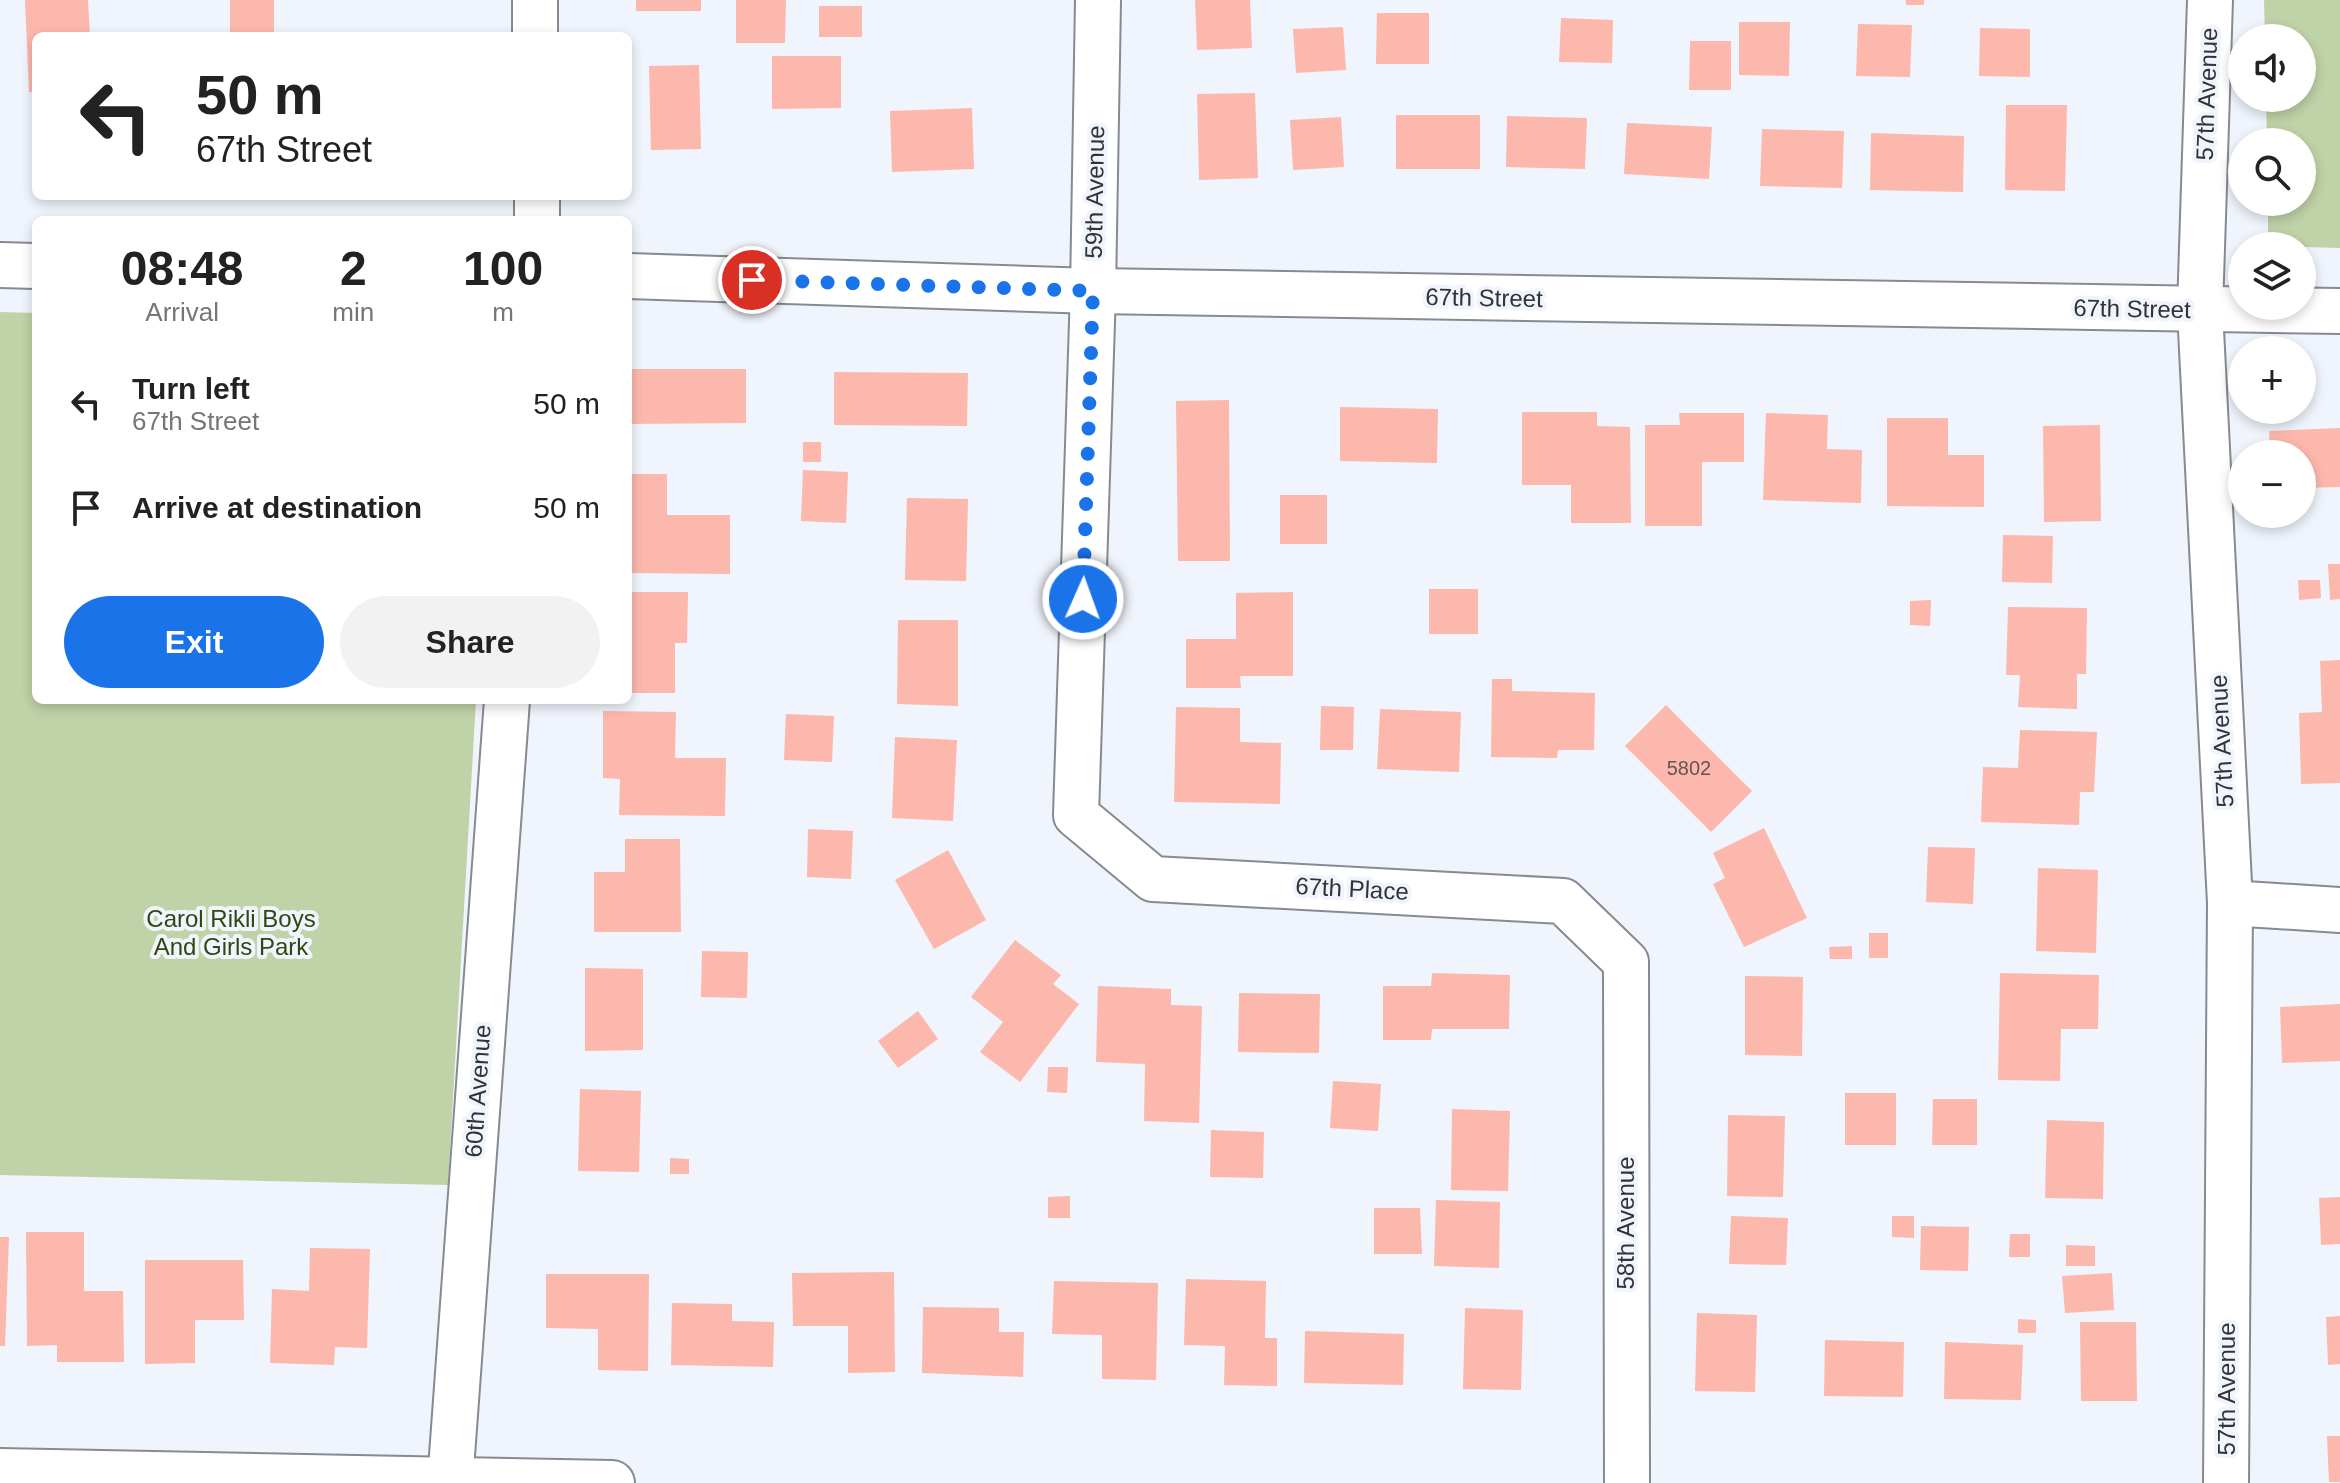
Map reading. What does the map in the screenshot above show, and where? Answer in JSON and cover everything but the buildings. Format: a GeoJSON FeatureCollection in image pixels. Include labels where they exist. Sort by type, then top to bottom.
{"type":"FeatureCollection","features":[{"type":"Feature","properties":{"kind":"street"},"geometry":{"type":"LineString","coordinates":[[535,0],[535,32]]}},
{"type":"Feature","properties":{"kind":"street","name":"59th Avenue"},"geometry":{"type":"LineString","coordinates":[[1076,815],[1093,291],[1098,0]]}},
{"type":"Feature","properties":{"kind":"street","name":"57th Avenue"},"geometry":{"type":"LineString","coordinates":[[2210,0],[2200,310],[2230,903],[2226,1483]]}},
{"type":"Feature","properties":{"kind":"street"},"geometry":{"type":"LineString","coordinates":[[0,265],[32,266]]}},
{"type":"Feature","properties":{"kind":"street","name":"67th Street"},"geometry":{"type":"LineString","coordinates":[[632,276],[1093,291],[2340,311]]}},
{"type":"Feature","properties":{"kind":"street","name":"60th Avenue"},"geometry":{"type":"LineString","coordinates":[[450,1481],[507,704]]}},
{"type":"Feature","properties":{"kind":"street","name":"67th Place"},"geometry":{"type":"LineString","coordinates":[[1076,815],[1153,879],[1563,901],[1626,962]]}},
{"type":"Feature","properties":{"kind":"street"},"geometry":{"type":"LineString","coordinates":[[2230,903],[2340,910]]}},
{"type":"Feature","properties":{"kind":"street","name":"58th Avenue"},"geometry":{"type":"LineString","coordinates":[[1626,962],[1627,1483]]}},
{"type":"Feature","properties":{"kind":"street"},"geometry":{"type":"LineString","coordinates":[[0,1471],[612,1483]]}},
{"type":"Feature","properties":{"kind":"green space"},"geometry":{"type":"Polygon","coordinates":[[[2264,0],[2340,0],[2340,248],[2316,247],[2316,232],[2268,232],[2268,216],[2316,216],[2316,128],[2267,128],[2266,112],[2316,112],[2316,24],[2265,24],[2264,0]]]}},
{"type":"Feature","properties":{"kind":"green space","name":"Carol Rikli Boys And Girls Park"},"geometry":{"type":"Polygon","coordinates":[[[0,312],[32,313],[32,704],[476,704],[448,1185],[0,1175],[0,312]]]}},
{"type":"Feature","properties":{"kind":"route"},"geometry":{"type":"LineString","coordinates":[[752,280],[1093,291],[1083,599]]}}]}
